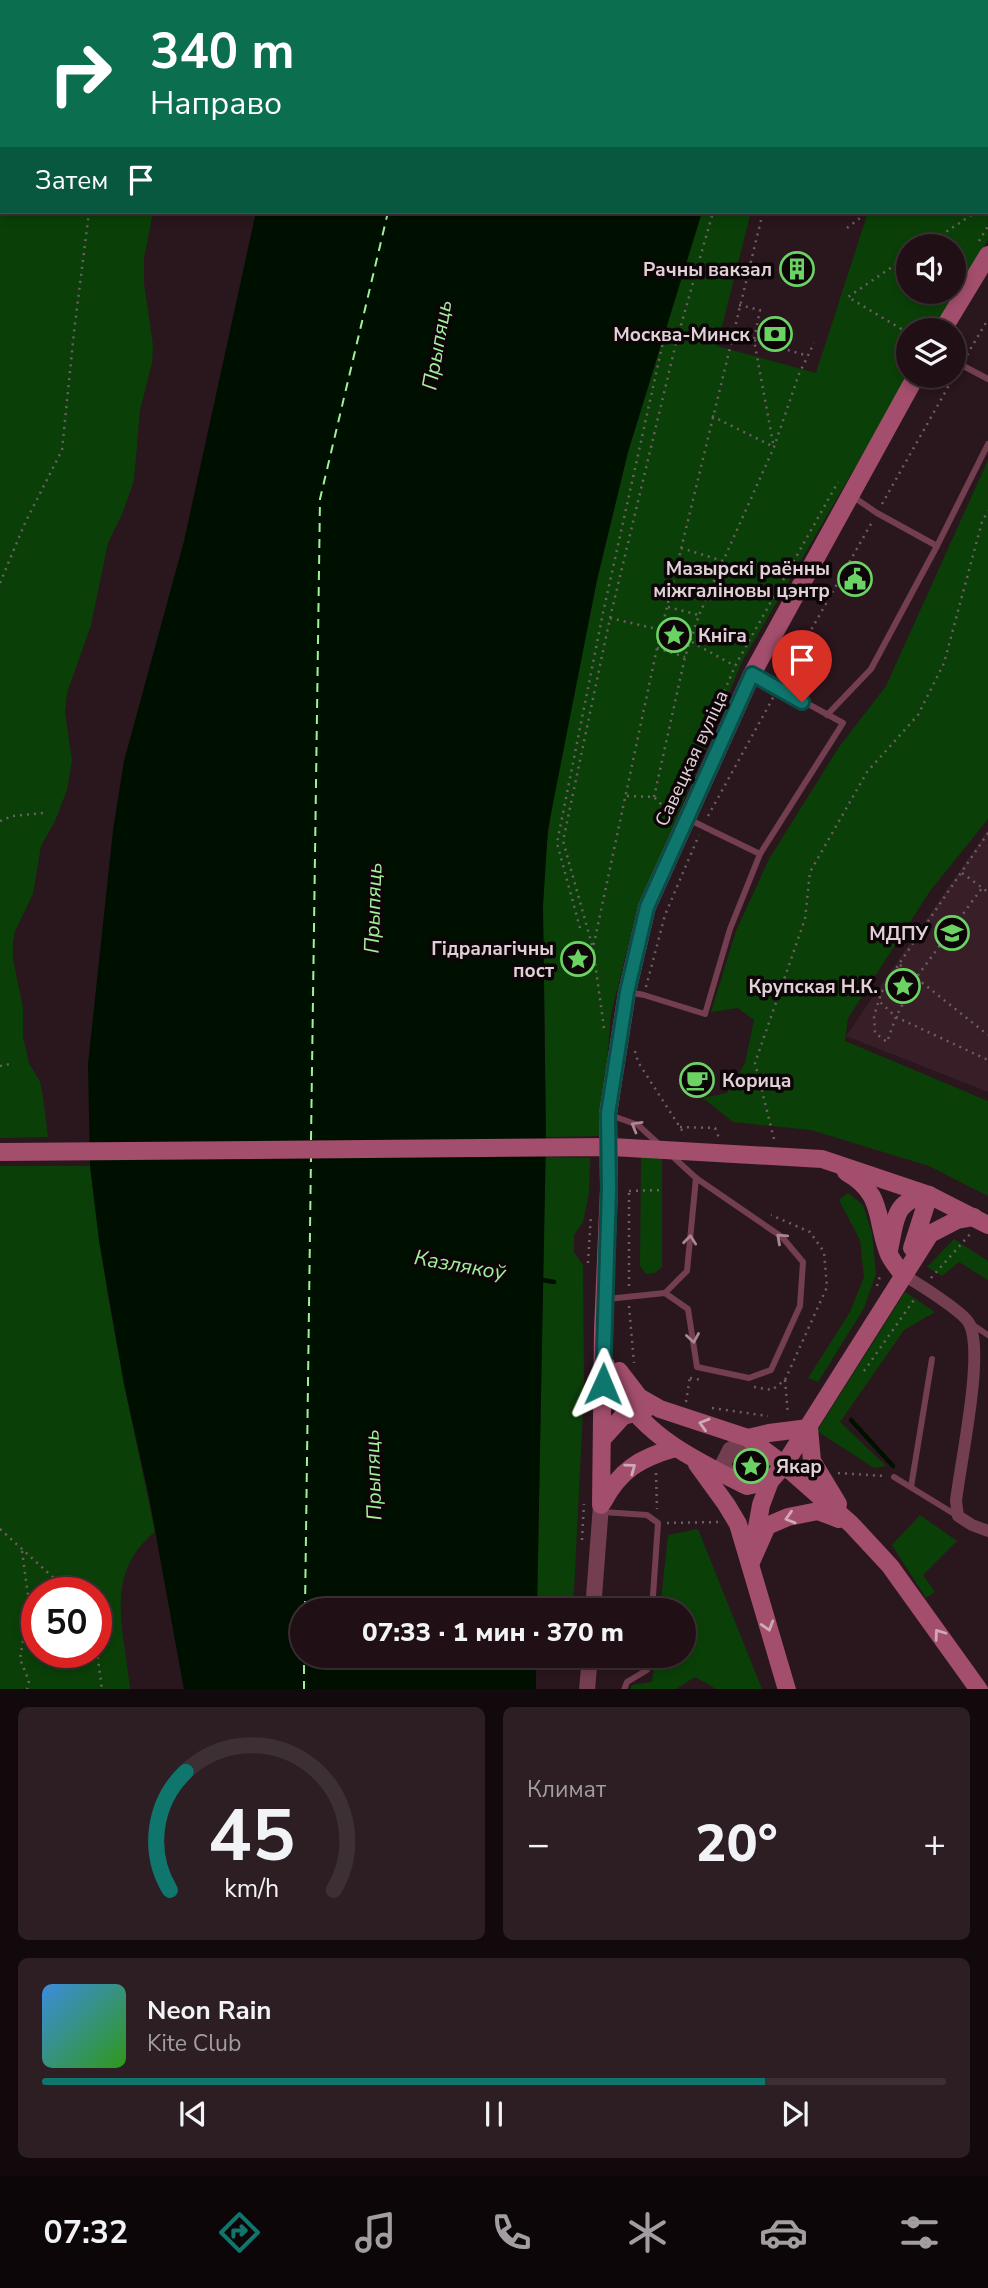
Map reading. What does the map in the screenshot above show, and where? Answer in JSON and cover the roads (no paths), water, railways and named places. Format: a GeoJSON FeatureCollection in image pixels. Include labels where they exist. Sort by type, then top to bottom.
{"type":"FeatureCollection","features":[{"type":"Feature","properties":{"kind":"main road"},"geometry":{"type":"LineString","coordinates":[[950,318],[988,255]]}},
{"type":"Feature","properties":{"kind":"main road","name":"Савецкая вуліца"},"geometry":{"type":"LineString","coordinates":[[601,1508],[603,1330],[609,1189],[608,1114],[636,993],[647,907],[752,674],[909,388]]}},
{"type":"Feature","properties":{"kind":"main road"},"geometry":{"type":"LineString","coordinates":[[0,1152],[612,1147],[720,1149],[822,1159],[929,1195],[981,1221]]}},
{"type":"Feature","properties":{"kind":"main road"},"geometry":{"type":"LineString","coordinates":[[822,1159],[861,1181],[875,1201],[888,1253],[903,1275]]}},
{"type":"Feature","properties":{"kind":"main road"},"geometry":{"type":"LineString","coordinates":[[888,1253],[897,1212],[912,1197],[929,1195]]}},
{"type":"Feature","properties":{"kind":"main road"},"geometry":{"type":"LineString","coordinates":[[903,1275],[929,1195]]}},
{"type":"Feature","properties":{"kind":"main road"},"geometry":{"type":"LineString","coordinates":[[751,1562],[761,1505],[770,1481],[784,1465],[930,1234],[957,1220],[981,1221]]}},
{"type":"Feature","properties":{"kind":"main road"},"geometry":{"type":"LineString","coordinates":[[603,1330],[611,1358],[624,1380],[639,1397],[748,1438],[784,1465],[851,1524],[890,1566],[979,1689]]}},
{"type":"Feature","properties":{"kind":"main road"},"geometry":{"type":"LineString","coordinates":[[603,1330],[607,1368],[625,1402],[642,1422],[683,1452],[747,1486],[770,1481]]}},
{"type":"Feature","properties":{"kind":"main road"},"geometry":{"type":"LineString","coordinates":[[603,1438],[623,1416],[668,1406]]}},
{"type":"Feature","properties":{"kind":"main road"},"geometry":{"type":"LineString","coordinates":[[748,1438],[808,1427]]}},
{"type":"Feature","properties":{"kind":"main road"},"geometry":{"type":"LineString","coordinates":[[808,1427],[812,1461],[851,1524]]}},
{"type":"Feature","properties":{"kind":"main road"},"geometry":{"type":"LineString","coordinates":[[601,1508],[613,1483],[626,1471],[655,1454],[683,1452]]}},
{"type":"Feature","properties":{"kind":"main road"},"geometry":{"type":"LineString","coordinates":[[683,1452],[726,1504],[738,1524],[788,1689]]}},
{"type":"Feature","properties":{"kind":"main road"},"geometry":{"type":"LineString","coordinates":[[751,1562],[767,1526],[788,1517],[818,1511],[851,1524]]}},
{"type":"Feature","properties":{"kind":"street"},"geometry":{"type":"LineString","coordinates":[[903,1275],[924,1286],[968,1322],[976,1352],[956,1501],[958,1516],[988,1531]]}},
{"type":"Feature","properties":{"kind":"street"},"geometry":{"type":"LineString","coordinates":[[730,1478],[723,1464],[730,1450],[748,1438]]}},
{"type":"Feature","properties":{"kind":"street","name":"Савецкая вуліца"},"geometry":{"type":"LineString","coordinates":[[594,1598],[601,1508]]}},
{"type":"Feature","properties":{"kind":"street"},"geometry":{"type":"LineString","coordinates":[[587,1689],[589,1668]]}},
{"type":"Feature","properties":{"kind":"lane"},"geometry":{"type":"LineString","coordinates":[[966,368],[988,379]]}},
{"type":"Feature","properties":{"kind":"lane"},"geometry":{"type":"LineString","coordinates":[[827,715],[871,669],[988,444]]}},
{"type":"Feature","properties":{"kind":"lane"},"geometry":{"type":"LineString","coordinates":[[850,495],[937,546]]}},
{"type":"Feature","properties":{"kind":"lane"},"geometry":{"type":"LineString","coordinates":[[636,993],[705,1013],[730,929],[760,854],[843,723],[752,674]]}},
{"type":"Feature","properties":{"kind":"lane"},"geometry":{"type":"LineString","coordinates":[[687,820],[760,854]]}},
{"type":"Feature","properties":{"kind":"lane"},"geometry":{"type":"LineString","coordinates":[[608,1114],[638,1125],[696,1178],[782,1237],[803,1262],[800,1306],[771,1370],[749,1378],[697,1367],[688,1309],[665,1293]]}},
{"type":"Feature","properties":{"kind":"lane"},"geometry":{"type":"LineString","coordinates":[[605,1299],[665,1293],[687,1271],[696,1178]]}},
{"type":"Feature","properties":{"kind":"lane"},"geometry":{"type":"LineString","coordinates":[[968,1322],[988,1335]]}},
{"type":"Feature","properties":{"kind":"lane"},"geometry":{"type":"LineString","coordinates":[[912,1487],[932,1359]]}},
{"type":"Feature","properties":{"kind":"lane"},"geometry":{"type":"LineString","coordinates":[[894,1477],[958,1516]]}},
{"type":"Feature","properties":{"kind":"lane"},"geometry":{"type":"LineString","coordinates":[[601,1508],[647,1515],[658,1523],[653,1598]]}},
{"type":"Feature","properties":{"kind":"lane"},"geometry":{"type":"LineString","coordinates":[[624,1689],[627,1682],[648,1668]]}},
{"type":"Feature","properties":{"kind":"water","name":"Прыпяць"},"geometry":{"type":"Polygon","coordinates":[[[256,214],[701,214],[628,452],[597,580],[548,829],[543,906],[546,1137],[537,1598],[290,1598],[290,1668],[536,1668],[536,1689],[184,1689],[149,1497],[124,1384],[99,1241],[90,1166],[88,1064],[113,830],[124,761],[184,541],[256,214]]]}},
{"type":"Feature","properties":{"kind":"waterway","name":"Казлякоў"},"geometry":{"type":"LineString","coordinates":[[537,1279],[554,1282]]}},
{"type":"Feature","properties":{"kind":"waterway","name":"Казлякоў"},"geometry":{"type":"LineString","coordinates":[[851,1420],[893,1466]]}},
{"type":"Feature","properties":{"kind":"place","name":"Рачны вакзал"},"geometry":{"type":"Point","coordinates":[797,269]}},
{"type":"Feature","properties":{"kind":"place","name":"Москва-Минск"},"geometry":{"type":"Point","coordinates":[775,334]}},
{"type":"Feature","properties":{"kind":"place","name":"Мазырскі раённы міжгаліновы цэнтр"},"geometry":{"type":"Point","coordinates":[855,579]}},
{"type":"Feature","properties":{"kind":"place","name":"Кніга"},"geometry":{"type":"Point","coordinates":[674,635]}},
{"type":"Feature","properties":{"kind":"place","name":"МДПУ"},"geometry":{"type":"Point","coordinates":[952,933]}},
{"type":"Feature","properties":{"kind":"place","name":"Гідралагічны пост"},"geometry":{"type":"Point","coordinates":[578,959]}},
{"type":"Feature","properties":{"kind":"place","name":"Крупская Н.К."},"geometry":{"type":"Point","coordinates":[903,986]}},
{"type":"Feature","properties":{"kind":"place","name":"Корица"},"geometry":{"type":"Point","coordinates":[697,1080]}},
{"type":"Feature","properties":{"kind":"place","name":"Якар"},"geometry":{"type":"Point","coordinates":[751,1466]}}]}
